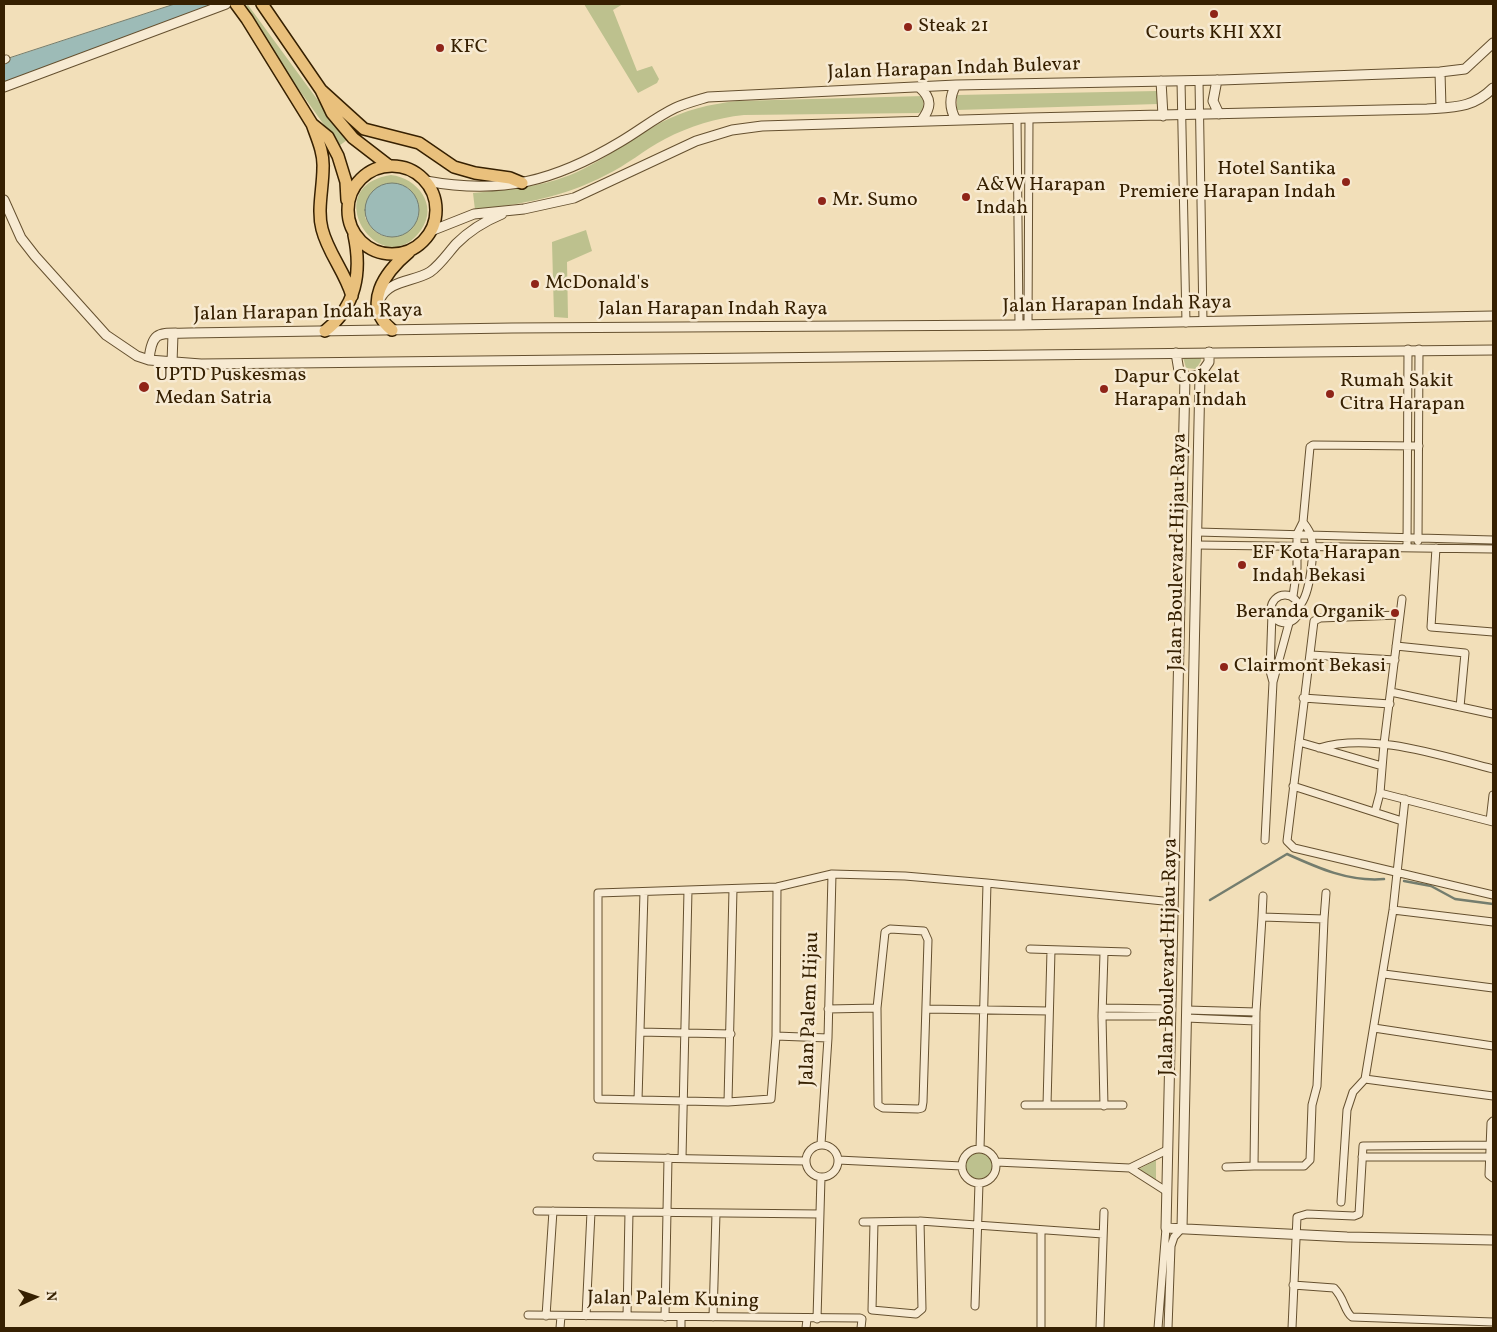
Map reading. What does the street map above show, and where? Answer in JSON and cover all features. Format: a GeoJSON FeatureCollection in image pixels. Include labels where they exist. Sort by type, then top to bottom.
{"type":"FeatureCollection","features":[{"type":"Feature","properties":{"kind":"highway"},"geometry":{"type":"LineString","coordinates":[[236,4],[312,124],[324,166],[320,210],[322,228],[326,242],[347,279],[352,296]]}},
{"type":"Feature","properties":{"kind":"highway"},"geometry":{"type":"LineString","coordinates":[[262,4],[320,90],[332,113],[353,138],[388,165]]}},
{"type":"Feature","properties":{"kind":"highway"},"geometry":{"type":"LineString","coordinates":[[320,90],[364,129],[419,143],[454,166],[475,173],[510,178],[522,183]]}},
{"type":"Feature","properties":{"kind":"highway"},"geometry":{"type":"LineString","coordinates":[[312,124],[328,137],[338,156],[346,182],[348,218],[359,256],[358,279],[348,306],[341,316],[325,331]]}},
{"type":"Feature","properties":{"kind":"highway"},"geometry":{"type":"LineString","coordinates":[[348,204],[352,191],[360,178],[373,169],[388,165],[409,168],[426,182],[433,193],[436,205],[436,218],[431,231],[422,243],[410,251],[384,276],[377,306],[379,316],[392,330]]}},
{"type":"Feature","properties":{"kind":"highway"},"geometry":{"type":"LineString","coordinates":[[352,229],[361,242],[383,254],[410,251]]}},
{"type":"Feature","properties":{"kind":"street"},"geometry":{"type":"LineString","coordinates":[[4,87],[226,4]]}},
{"type":"Feature","properties":{"kind":"street","name":"Jalan Harapan Indah Bulevar"},"geometry":{"type":"LineString","coordinates":[[426,182],[461,187],[522,183],[544,179],[582,164],[677,107],[708,97],[956,85],[1440,76],[1465,69],[1493,43]]}},
{"type":"Feature","properties":{"kind":"street"},"geometry":{"type":"LineString","coordinates":[[1440,76],[1441,108]]}},
{"type":"Feature","properties":{"kind":"street"},"geometry":{"type":"LineString","coordinates":[[1217,80],[1212,101],[1218,114]]}},
{"type":"Feature","properties":{"kind":"street"},"geometry":{"type":"LineString","coordinates":[[1161,81],[1163,116]]}},
{"type":"Feature","properties":{"kind":"street"},"geometry":{"type":"LineString","coordinates":[[1181,81],[1186,322]]}},
{"type":"Feature","properties":{"kind":"street"},"geometry":{"type":"LineString","coordinates":[[1199,81],[1203,322]]}},
{"type":"Feature","properties":{"kind":"street"},"geometry":{"type":"LineString","coordinates":[[956,85],[950,102],[951,112],[956,120]]}},
{"type":"Feature","properties":{"kind":"street"},"geometry":{"type":"LineString","coordinates":[[919,87],[927,94],[930,104],[929,110],[920,121]]}},
{"type":"Feature","properties":{"kind":"street"},"geometry":{"type":"LineString","coordinates":[[431,231],[474,214],[506,212],[574,198],[696,141],[732,130],[784,124],[1441,108],[1472,104],[1480,101],[1493,88]]}},
{"type":"Feature","properties":{"kind":"street"},"geometry":{"type":"LineString","coordinates":[[1017,118],[1024,325]]}},
{"type":"Feature","properties":{"kind":"street"},"geometry":{"type":"LineString","coordinates":[[1024,325],[1028,118]]}},
{"type":"Feature","properties":{"kind":"street"},"geometry":{"type":"LineString","coordinates":[[4,200],[21,238],[50,274],[77,301],[106,336],[137,356],[149,360],[172,363],[1015,356],[1408,349],[1493,350]]}},
{"type":"Feature","properties":{"kind":"street"},"geometry":{"type":"LineString","coordinates":[[377,306],[386,290],[430,272],[458,242],[475,228],[506,212]]}},
{"type":"Feature","properties":{"kind":"street","name":"Jalan Harapan Indah Raya"},"geometry":{"type":"LineString","coordinates":[[172,363],[173,334],[392,330],[1024,325],[1493,316]]}},
{"type":"Feature","properties":{"kind":"street"},"geometry":{"type":"LineString","coordinates":[[149,360],[150,344],[154,338],[173,334]]}},
{"type":"Feature","properties":{"kind":"street"},"geometry":{"type":"LineString","coordinates":[[1407,548],[1408,349]]}},
{"type":"Feature","properties":{"kind":"street"},"geometry":{"type":"LineString","coordinates":[[1418,548],[1419,349]]}},
{"type":"Feature","properties":{"kind":"street"},"geometry":{"type":"LineString","coordinates":[[1176,353],[1179,371],[1185,377],[1200,375],[1209,362],[1209,352]]}},
{"type":"Feature","properties":{"kind":"street","name":"Jalan Boulevard Hijau Raya"},"geometry":{"type":"LineString","coordinates":[[1182,1228],[1200,375]]}},
{"type":"Feature","properties":{"kind":"street","name":"Jalan Boulevard Hijau Raya"},"geometry":{"type":"LineString","coordinates":[[1166,1228],[1185,377]]}},
{"type":"Feature","properties":{"kind":"street"},"geometry":{"type":"LineString","coordinates":[[1300,605],[1293,596],[1296,577],[1297,534],[1303,522],[1311,446],[1419,446]]}},
{"type":"Feature","properties":{"kind":"street"},"geometry":{"type":"LineString","coordinates":[[1272,613],[1278,622],[1289,622],[1298,616],[1300,605],[1307,592],[1312,546],[1311,535],[1303,522]]}},
{"type":"Feature","properties":{"kind":"street"},"geometry":{"type":"LineString","coordinates":[[1182,525],[1197,528],[1311,535],[1493,540]]}},
{"type":"Feature","properties":{"kind":"street"},"geometry":{"type":"LineString","coordinates":[[1197,546],[1493,549]]}},
{"type":"Feature","properties":{"kind":"street"},"geometry":{"type":"LineString","coordinates":[[1436,548],[1431,627],[1493,632]]}},
{"type":"Feature","properties":{"kind":"street"},"geometry":{"type":"LineString","coordinates":[[1273,682],[1270,671],[1272,602],[1281,595],[1293,596]]}},
{"type":"Feature","properties":{"kind":"street"},"geometry":{"type":"LineString","coordinates":[[1375,812],[1380,793],[1384,744],[1402,599]]}},
{"type":"Feature","properties":{"kind":"street"},"geometry":{"type":"LineString","coordinates":[[1399,615],[1317,619],[1313,624],[1311,654],[1303,698],[1287,841],[1289,845],[1396,876],[1493,895]]}},
{"type":"Feature","properties":{"kind":"street"},"geometry":{"type":"LineString","coordinates":[[1265,840],[1273,682],[1289,622]]}},
{"type":"Feature","properties":{"kind":"street"},"geometry":{"type":"LineString","coordinates":[[1396,646],[1465,653],[1460,707]]}},
{"type":"Feature","properties":{"kind":"street"},"geometry":{"type":"LineString","coordinates":[[1311,654],[1395,660]]}},
{"type":"Feature","properties":{"kind":"street"},"geometry":{"type":"LineString","coordinates":[[1391,692],[1493,714]]}},
{"type":"Feature","properties":{"kind":"street"},"geometry":{"type":"LineString","coordinates":[[1303,698],[1390,704]]}},
{"type":"Feature","properties":{"kind":"street"},"geometry":{"type":"LineString","coordinates":[[1299,742],[1382,766]]}},
{"type":"Feature","properties":{"kind":"street"},"geometry":{"type":"LineString","coordinates":[[1319,748],[1340,744],[1384,744],[1493,769]]}},
{"type":"Feature","properties":{"kind":"street"},"geometry":{"type":"LineString","coordinates":[[1293,786],[1402,821]]}},
{"type":"Feature","properties":{"kind":"street"},"geometry":{"type":"LineString","coordinates":[[1380,793],[1492,822],[1493,795]]}},
{"type":"Feature","properties":{"kind":"street"},"geometry":{"type":"LineString","coordinates":[[1176,800],[1191,799]]}},
{"type":"Feature","properties":{"kind":"street"},"geometry":{"type":"LineString","coordinates":[[1342,1202],[1347,1110],[1353,1092],[1365,1079],[1394,910],[1405,799]]}},
{"type":"Feature","properties":{"kind":"street"},"geometry":{"type":"LineString","coordinates":[[1175,811],[1191,810]]}},
{"type":"Feature","properties":{"kind":"street"},"geometry":{"type":"LineString","coordinates":[[777,887],[776,1036],[771,1099],[728,1102],[598,1099],[596,895],[600,893],[777,887],[832,874],[905,876],[1173,902]]}},
{"type":"Feature","properties":{"kind":"street","name":"Jalan Palem Hijau"},"geometry":{"type":"LineString","coordinates":[[821,1144],[828,1038],[832,874]]}},
{"type":"Feature","properties":{"kind":"street"},"geometry":{"type":"LineString","coordinates":[[980,1149],[987,883]]}},
{"type":"Feature","properties":{"kind":"street"},"geometry":{"type":"LineString","coordinates":[[728,1102],[733,889]]}},
{"type":"Feature","properties":{"kind":"street"},"geometry":{"type":"LineString","coordinates":[[682,1158],[688,890]]}},
{"type":"Feature","properties":{"kind":"street"},"geometry":{"type":"LineString","coordinates":[[638,1100],[644,892]]}},
{"type":"Feature","properties":{"kind":"street"},"geometry":{"type":"LineString","coordinates":[[1226,1167],[1304,1166],[1310,1160],[1312,1105],[1317,1086],[1326,893]]}},
{"type":"Feature","properties":{"kind":"street"},"geometry":{"type":"LineString","coordinates":[[1254,1166],[1256,1012],[1263,896]]}},
{"type":"Feature","properties":{"kind":"street"},"geometry":{"type":"LineString","coordinates":[[1394,910],[1493,922]]}},
{"type":"Feature","properties":{"kind":"street"},"geometry":{"type":"LineString","coordinates":[[1262,917],[1324,918]]}},
{"type":"Feature","properties":{"kind":"street"},"geometry":{"type":"LineString","coordinates":[[890,929],[924,931],[927,934],[927,1008],[922,1108],[883,1108],[878,1105],[877,1008],[885,932],[890,929]]}},
{"type":"Feature","properties":{"kind":"street"},"geometry":{"type":"LineString","coordinates":[[1030,950],[1127,952]]}},
{"type":"Feature","properties":{"kind":"street"},"geometry":{"type":"LineString","coordinates":[[1048,1106],[1051,950]]}},
{"type":"Feature","properties":{"kind":"street"},"geometry":{"type":"LineString","coordinates":[[1104,953],[1102,1016],[1104,1106]]}},
{"type":"Feature","properties":{"kind":"street"},"geometry":{"type":"LineString","coordinates":[[1384,974],[1493,988]]}},
{"type":"Feature","properties":{"kind":"street"},"geometry":{"type":"LineString","coordinates":[[828,1009],[877,1008]]}},
{"type":"Feature","properties":{"kind":"street"},"geometry":{"type":"LineString","coordinates":[[927,1008],[1049,1010]]}},
{"type":"Feature","properties":{"kind":"street"},"geometry":{"type":"LineString","coordinates":[[1103,1008],[1170,1013]]}},
{"type":"Feature","properties":{"kind":"street"},"geometry":{"type":"LineString","coordinates":[[1186,1014],[1228,1011],[1256,1012]]}},
{"type":"Feature","properties":{"kind":"street"},"geometry":{"type":"LineString","coordinates":[[1228,1011],[1228,1021]]}},
{"type":"Feature","properties":{"kind":"street"},"geometry":{"type":"LineString","coordinates":[[1102,1016],[1170,1013]]}},
{"type":"Feature","properties":{"kind":"street"},"geometry":{"type":"LineString","coordinates":[[1186,1014],[1228,1021],[1256,1021]]}},
{"type":"Feature","properties":{"kind":"street"},"geometry":{"type":"LineString","coordinates":[[1374,1028],[1493,1046]]}},
{"type":"Feature","properties":{"kind":"street"},"geometry":{"type":"LineString","coordinates":[[640,1032],[731,1034]]}},
{"type":"Feature","properties":{"kind":"street"},"geometry":{"type":"LineString","coordinates":[[776,1036],[828,1038]]}},
{"type":"Feature","properties":{"kind":"street"},"geometry":{"type":"LineString","coordinates":[[1365,1079],[1493,1096]]}},
{"type":"Feature","properties":{"kind":"street"},"geometry":{"type":"LineString","coordinates":[[1168,1102],[1185,1102]]}},
{"type":"Feature","properties":{"kind":"street"},"geometry":{"type":"LineString","coordinates":[[1025,1105],[1123,1105]]}},
{"type":"Feature","properties":{"kind":"street"},"geometry":{"type":"LineString","coordinates":[[1493,1121],[1489,1177],[1493,1178]]}},
{"type":"Feature","properties":{"kind":"street"},"geometry":{"type":"LineString","coordinates":[[805,1161],[810,1149],[821,1144],[833,1149],[838,1160]]}},
{"type":"Feature","properties":{"kind":"street"},"geometry":{"type":"LineString","coordinates":[[1292,1328],[1297,1217],[1302,1214],[1354,1216],[1359,1214],[1364,1145],[1490,1145]]}},
{"type":"Feature","properties":{"kind":"street"},"geometry":{"type":"LineString","coordinates":[[980,1149],[990,1152],[996,1162],[994,1175],[987,1181],[978,1183],[967,1178],[962,1166],[968,1153],[980,1149]]}},
{"type":"Feature","properties":{"kind":"street"},"geometry":{"type":"LineString","coordinates":[[996,1162],[1130,1168],[1167,1150]]}},
{"type":"Feature","properties":{"kind":"street"},"geometry":{"type":"LineString","coordinates":[[597,1157],[805,1161]]}},
{"type":"Feature","properties":{"kind":"street"},"geometry":{"type":"LineString","coordinates":[[1362,1157],[1490,1157]]}},
{"type":"Feature","properties":{"kind":"street"},"geometry":{"type":"LineString","coordinates":[[666,1317],[668,1158]]}},
{"type":"Feature","properties":{"kind":"street"},"geometry":{"type":"LineString","coordinates":[[838,1160],[962,1166]]}},
{"type":"Feature","properties":{"kind":"street"},"geometry":{"type":"LineString","coordinates":[[805,1161],[812,1174],[821,1177],[831,1174],[838,1160]]}},
{"type":"Feature","properties":{"kind":"street"},"geometry":{"type":"LineString","coordinates":[[1130,1168],[1166,1191]]}},
{"type":"Feature","properties":{"kind":"street"},"geometry":{"type":"LineString","coordinates":[[817,1319],[821,1177]]}},
{"type":"Feature","properties":{"kind":"street"},"geometry":{"type":"LineString","coordinates":[[975,1306],[978,1183]]}},
{"type":"Feature","properties":{"kind":"street"},"geometry":{"type":"LineString","coordinates":[[537,1211],[820,1214]]}},
{"type":"Feature","properties":{"kind":"street"},"geometry":{"type":"LineString","coordinates":[[546,1316],[553,1211]]}},
{"type":"Feature","properties":{"kind":"street"},"geometry":{"type":"LineString","coordinates":[[586,1316],[591,1212]]}},
{"type":"Feature","properties":{"kind":"street"},"geometry":{"type":"LineString","coordinates":[[627,1316],[629,1212]]}},
{"type":"Feature","properties":{"kind":"street"},"geometry":{"type":"LineString","coordinates":[[1100,1328],[1104,1212]]}},
{"type":"Feature","properties":{"kind":"street"},"geometry":{"type":"LineString","coordinates":[[713,1317],[716,1213]]}},
{"type":"Feature","properties":{"kind":"street"},"geometry":{"type":"LineString","coordinates":[[874,1222],[872,1310],[916,1314],[922,1309],[920,1221]]}},
{"type":"Feature","properties":{"kind":"street"},"geometry":{"type":"LineString","coordinates":[[863,1222],[920,1221],[1103,1234]]}},
{"type":"Feature","properties":{"kind":"street"},"geometry":{"type":"LineString","coordinates":[[1158,1328],[1166,1228],[1347,1238],[1493,1240]]}},
{"type":"Feature","properties":{"kind":"street"},"geometry":{"type":"LineString","coordinates":[[1168,1328],[1172,1246],[1174,1237],[1182,1228]]}},
{"type":"Feature","properties":{"kind":"street"},"geometry":{"type":"LineString","coordinates":[[1041,1231],[1041,1328]]}},
{"type":"Feature","properties":{"kind":"street"},"geometry":{"type":"LineString","coordinates":[[1293,1285],[1334,1288],[1343,1298],[1348,1314],[1352,1317],[1493,1322]]}},
{"type":"Feature","properties":{"kind":"street","name":"Jalan Palem Kuning"},"geometry":{"type":"LineString","coordinates":[[528,1316],[762,1319],[861,1318],[861,1328]]}},
{"type":"Feature","properties":{"kind":"street"},"geometry":{"type":"LineString","coordinates":[[560,1328],[561,1316]]}},
{"type":"Feature","properties":{"kind":"street"},"geometry":{"type":"LineString","coordinates":[[681,1317],[681,1328]]}},
{"type":"Feature","properties":{"kind":"street"},"geometry":{"type":"LineString","coordinates":[[762,1319],[762,1328]]}},
{"type":"Feature","properties":{"kind":"street"},"geometry":{"type":"LineString","coordinates":[[806,1328],[807,1319]]}},
{"type":"Feature","properties":{"kind":"green space"},"geometry":{"type":"Polygon","coordinates":[[[584,4],[623,4],[613,10],[637,71],[652,66],[659,79],[657,83],[638,93],[584,4]]]}},
{"type":"Feature","properties":{"kind":"green space"},"geometry":{"type":"Polygon","coordinates":[[[248,5],[347,140],[339,146],[241,8],[248,5]]]}},
{"type":"Feature","properties":{"kind":"green space"},"geometry":{"type":"Polygon","coordinates":[[[1157,91],[1158,104],[957,110],[957,95],[1157,91]]]}},
{"type":"Feature","properties":{"kind":"green space"},"geometry":{"type":"Polygon","coordinates":[[[924,96],[923,110],[919,113],[744,115],[713,120],[665,139],[614,171],[590,183],[526,202],[475,210],[473,193],[536,185],[570,175],[597,162],[660,123],[698,108],[737,101],[924,96]]]}},
{"type":"Feature","properties":{"kind":"green space"},"geometry":{"type":"Polygon","coordinates":[[[391,175],[409,181],[422,194],[428,211],[426,221],[421,230],[405,244],[389,247],[374,240],[363,228],[357,212],[358,197],[369,183],[391,175]],[[407,187],[365,217],[374,230],[385,236],[396,236],[407,232],[415,223],[419,212],[417,200],[407,187]]]}},
{"type":"Feature","properties":{"kind":"green space"},"geometry":{"type":"Polygon","coordinates":[[[586,230],[592,251],[567,262],[568,318],[554,317],[552,242],[586,230]]]}},
{"type":"Feature","properties":{"kind":"green space"},"geometry":{"type":"Polygon","coordinates":[[[1201,356],[1201,361],[1196,369],[1186,368],[1183,357],[1201,356]]]}},
{"type":"Feature","properties":{"kind":"green space"},"geometry":{"type":"Polygon","coordinates":[[[979,1149],[986,1150],[991,1154],[995,1159],[995,1173],[991,1178],[986,1182],[979,1183],[972,1182],[967,1178],[963,1173],[962,1166],[963,1159],[967,1154],[972,1150],[979,1149]]]}},
{"type":"Feature","properties":{"kind":"green space"},"geometry":{"type":"Polygon","coordinates":[[[1156,1160],[1156,1180],[1139,1169],[1156,1160]]]}},
{"type":"Feature","properties":{"kind":"water"},"geometry":{"type":"Polygon","coordinates":[[[175,4],[226,4],[4,87],[4,60],[175,4]]]}},
{"type":"Feature","properties":{"kind":"water"},"geometry":{"type":"Polygon","coordinates":[[[387,183],[397,183],[407,187],[415,195],[419,210],[415,225],[407,233],[397,237],[387,237],[377,233],[369,225],[365,215],[365,205],[369,195],[377,187],[387,183]]]}},
{"type":"Feature","properties":{"kind":"waterway"},"geometry":{"type":"LineString","coordinates":[[1210,900],[1287,854],[1334,873],[1358,878],[1384,879]]}},
{"type":"Feature","properties":{"kind":"waterway"},"geometry":{"type":"LineString","coordinates":[[1404,881],[1431,886],[1455,899],[1493,904]]}},
{"type":"Feature","properties":{"kind":"place","name":"Courts KHI XXI"},"geometry":{"type":"Point","coordinates":[1214,14]}},
{"type":"Feature","properties":{"kind":"place","name":"Steak 21"},"geometry":{"type":"Point","coordinates":[908,27]}},
{"type":"Feature","properties":{"kind":"place","name":"KFC"},"geometry":{"type":"Point","coordinates":[440,48]}},
{"type":"Feature","properties":{"kind":"place","name":"Hotel Santika Premiere Harapan Indah"},"geometry":{"type":"Point","coordinates":[1346,182]}},
{"type":"Feature","properties":{"kind":"place","name":"A&W Harapan Indah"},"geometry":{"type":"Point","coordinates":[966,197]}},
{"type":"Feature","properties":{"kind":"place","name":"Mr. Sumo"},"geometry":{"type":"Point","coordinates":[822,201]}},
{"type":"Feature","properties":{"kind":"place","name":"McDonald's"},"geometry":{"type":"Point","coordinates":[535,284]}},
{"type":"Feature","properties":{"kind":"place","name":"UPTD Puskesmas Medan Satria"},"geometry":{"type":"Point","coordinates":[144,387]}},
{"type":"Feature","properties":{"kind":"place","name":"Dapur Cokelat Harapan Indah"},"geometry":{"type":"Point","coordinates":[1104,389]}},
{"type":"Feature","properties":{"kind":"place","name":"Rumah Sakit Citra Harapan"},"geometry":{"type":"Point","coordinates":[1330,394]}},
{"type":"Feature","properties":{"kind":"place","name":"EF Kota Harapan Indah Bekasi"},"geometry":{"type":"Point","coordinates":[1242,565]}},
{"type":"Feature","properties":{"kind":"place","name":"Beranda Organik"},"geometry":{"type":"Point","coordinates":[1395,613]}},
{"type":"Feature","properties":{"kind":"place","name":"Clairmont Bekasi"},"geometry":{"type":"Point","coordinates":[1224,667]}}]}
